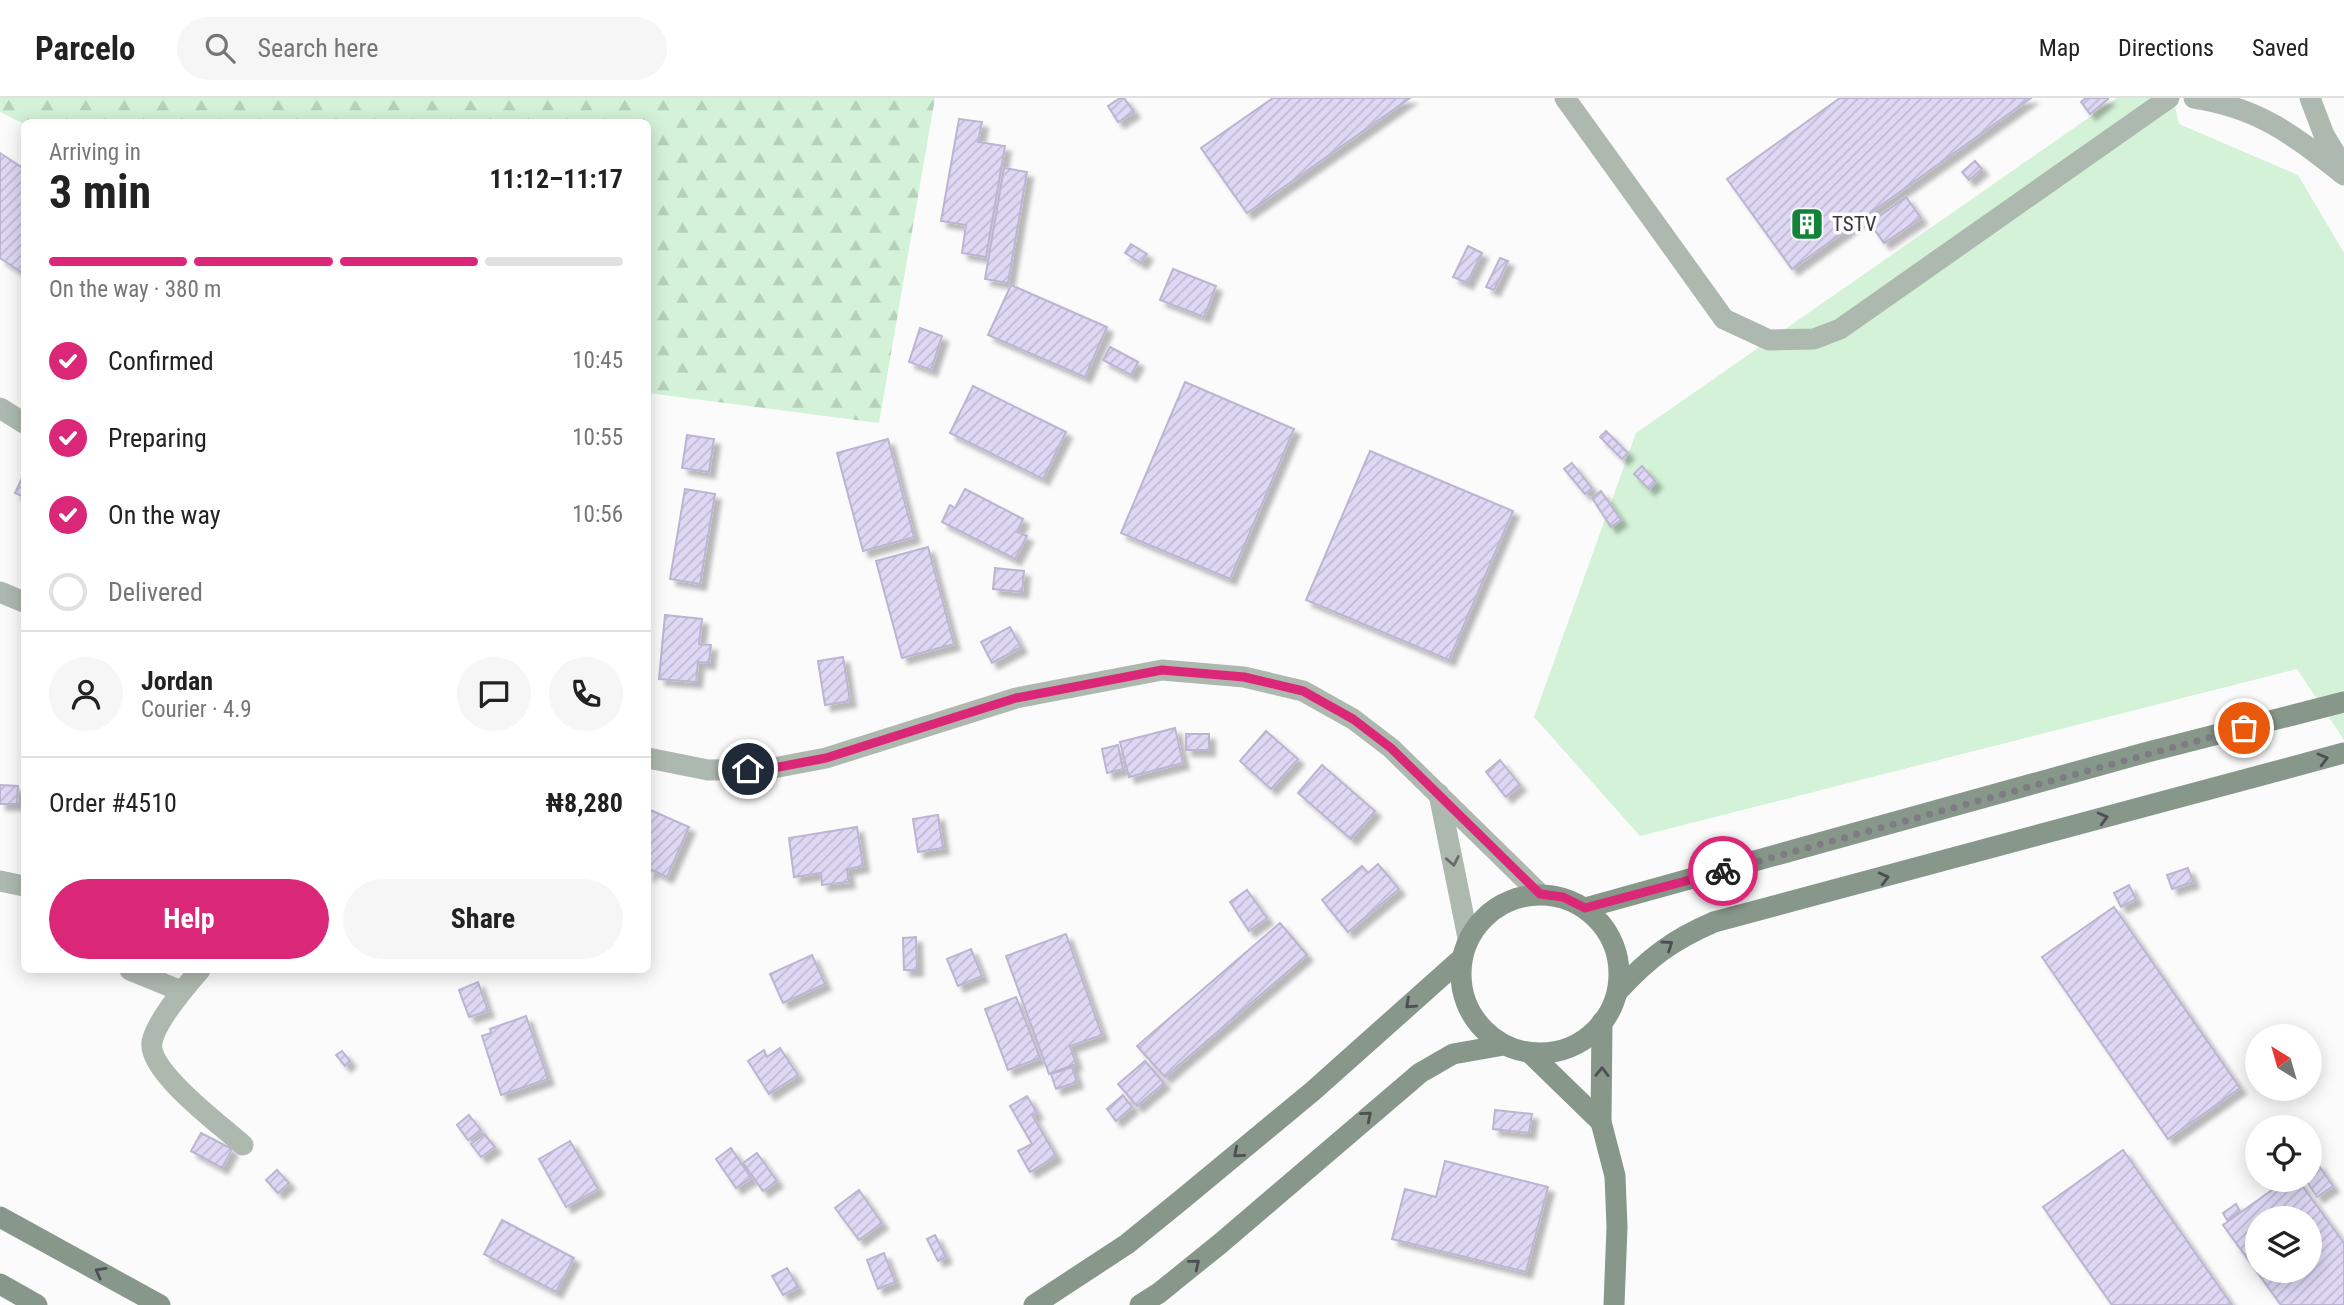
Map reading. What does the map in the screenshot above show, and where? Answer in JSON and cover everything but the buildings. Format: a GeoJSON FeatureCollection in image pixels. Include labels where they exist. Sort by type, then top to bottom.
{"type":"FeatureCollection","features":[{"type":"Feature","properties":{"kind":"street"},"geometry":{"type":"LineString","coordinates":[[1565,98],[1724,319],[1769,340],[1814,339],[1840,329],[2167,100],[2194,98],[2239,107],[2265,118],[2344,175]]}},
{"type":"Feature","properties":{"kind":"street"},"geometry":{"type":"LineString","coordinates":[[2310,98],[2324,135],[2344,169]]}},
{"type":"Feature","properties":{"kind":"street"},"geometry":{"type":"LineString","coordinates":[[0,408],[21,421]]}},
{"type":"Feature","properties":{"kind":"street"},"geometry":{"type":"LineString","coordinates":[[0,592],[21,601]]}},
{"type":"Feature","properties":{"kind":"street"},"geometry":{"type":"LineString","coordinates":[[651,759],[708,770],[768,769],[826,758],[1016,698],[1162,670],[1244,677],[1303,691],[1363,726],[1391,748],[1540,894]]}},
{"type":"Feature","properties":{"kind":"street"},"geometry":{"type":"LineString","coordinates":[[1585,908],[2144,753],[2344,702]]}},
{"type":"Feature","properties":{"kind":"street"},"geometry":{"type":"LineString","coordinates":[[1439,794],[1465,949],[1461,984],[1468,1009],[1482,1029],[1504,1045],[1530,1053],[1558,1051],[1583,1041],[1602,1022],[1618,991],[1648,959],[1680,937],[1714,922],[2344,753]]}},
{"type":"Feature","properties":{"kind":"street"},"geometry":{"type":"LineString","coordinates":[[0,881],[21,885]]}},
{"type":"Feature","properties":{"kind":"street"},"geometry":{"type":"LineString","coordinates":[[1034,1305],[1127,1244],[1313,1091],[1465,949],[1481,921],[1497,907],[1517,897],[1540,894],[1563,897],[1585,908],[1602,924],[1614,944],[1619,967],[1618,991]]}},
{"type":"Feature","properties":{"kind":"street"},"geometry":{"type":"LineString","coordinates":[[137,973],[181,991]]}},
{"type":"Feature","properties":{"kind":"street"},"geometry":{"type":"LineString","coordinates":[[197,973],[181,991],[152,1039],[152,1051],[158,1066],[173,1082],[243,1145]]}},
{"type":"Feature","properties":{"kind":"street"},"geometry":{"type":"LineString","coordinates":[[1602,1022],[1601,1122],[1615,1176],[1618,1273],[1614,1305]]}},
{"type":"Feature","properties":{"kind":"street"},"geometry":{"type":"LineString","coordinates":[[1140,1305],[1221,1243],[1420,1073],[1453,1054],[1504,1045]]}},
{"type":"Feature","properties":{"kind":"street"},"geometry":{"type":"LineString","coordinates":[[1530,1053],[1601,1122]]}},
{"type":"Feature","properties":{"kind":"street"},"geometry":{"type":"LineString","coordinates":[[0,1217],[160,1305]]}},
{"type":"Feature","properties":{"kind":"street"},"geometry":{"type":"LineString","coordinates":[[0,1284],[37,1305]]}},
{"type":"Feature","properties":{"kind":"green space"},"geometry":{"type":"Polygon","coordinates":[[[0,98],[935,98],[879,423],[651,393],[651,119],[21,119],[21,122],[0,112],[0,98]]]}},
{"type":"Feature","properties":{"kind":"green space"},"geometry":{"type":"Polygon","coordinates":[[[2117,98],[2173,98],[2179,124],[2298,175],[2344,253],[2344,740],[2297,669],[1640,836],[1534,717],[1636,433],[2117,98]]]}},
{"type":"Feature","properties":{"kind":"way so far"},"geometry":{"type":"LineString","coordinates":[[1723,871],[2144,753],[2244,728]]}},
{"type":"Feature","properties":{"kind":"place","name":"TSTV"},"geometry":{"type":"Point","coordinates":[1807,224]}},
{"type":"Feature","properties":{"kind":"route"},"geometry":{"type":"LineString","coordinates":[[748,769],[768,769],[826,758],[1016,698],[1162,670],[1244,677],[1303,691],[1353,719],[1391,748],[1540,894],[1563,897],[1585,908],[1723,871]]}}]}
